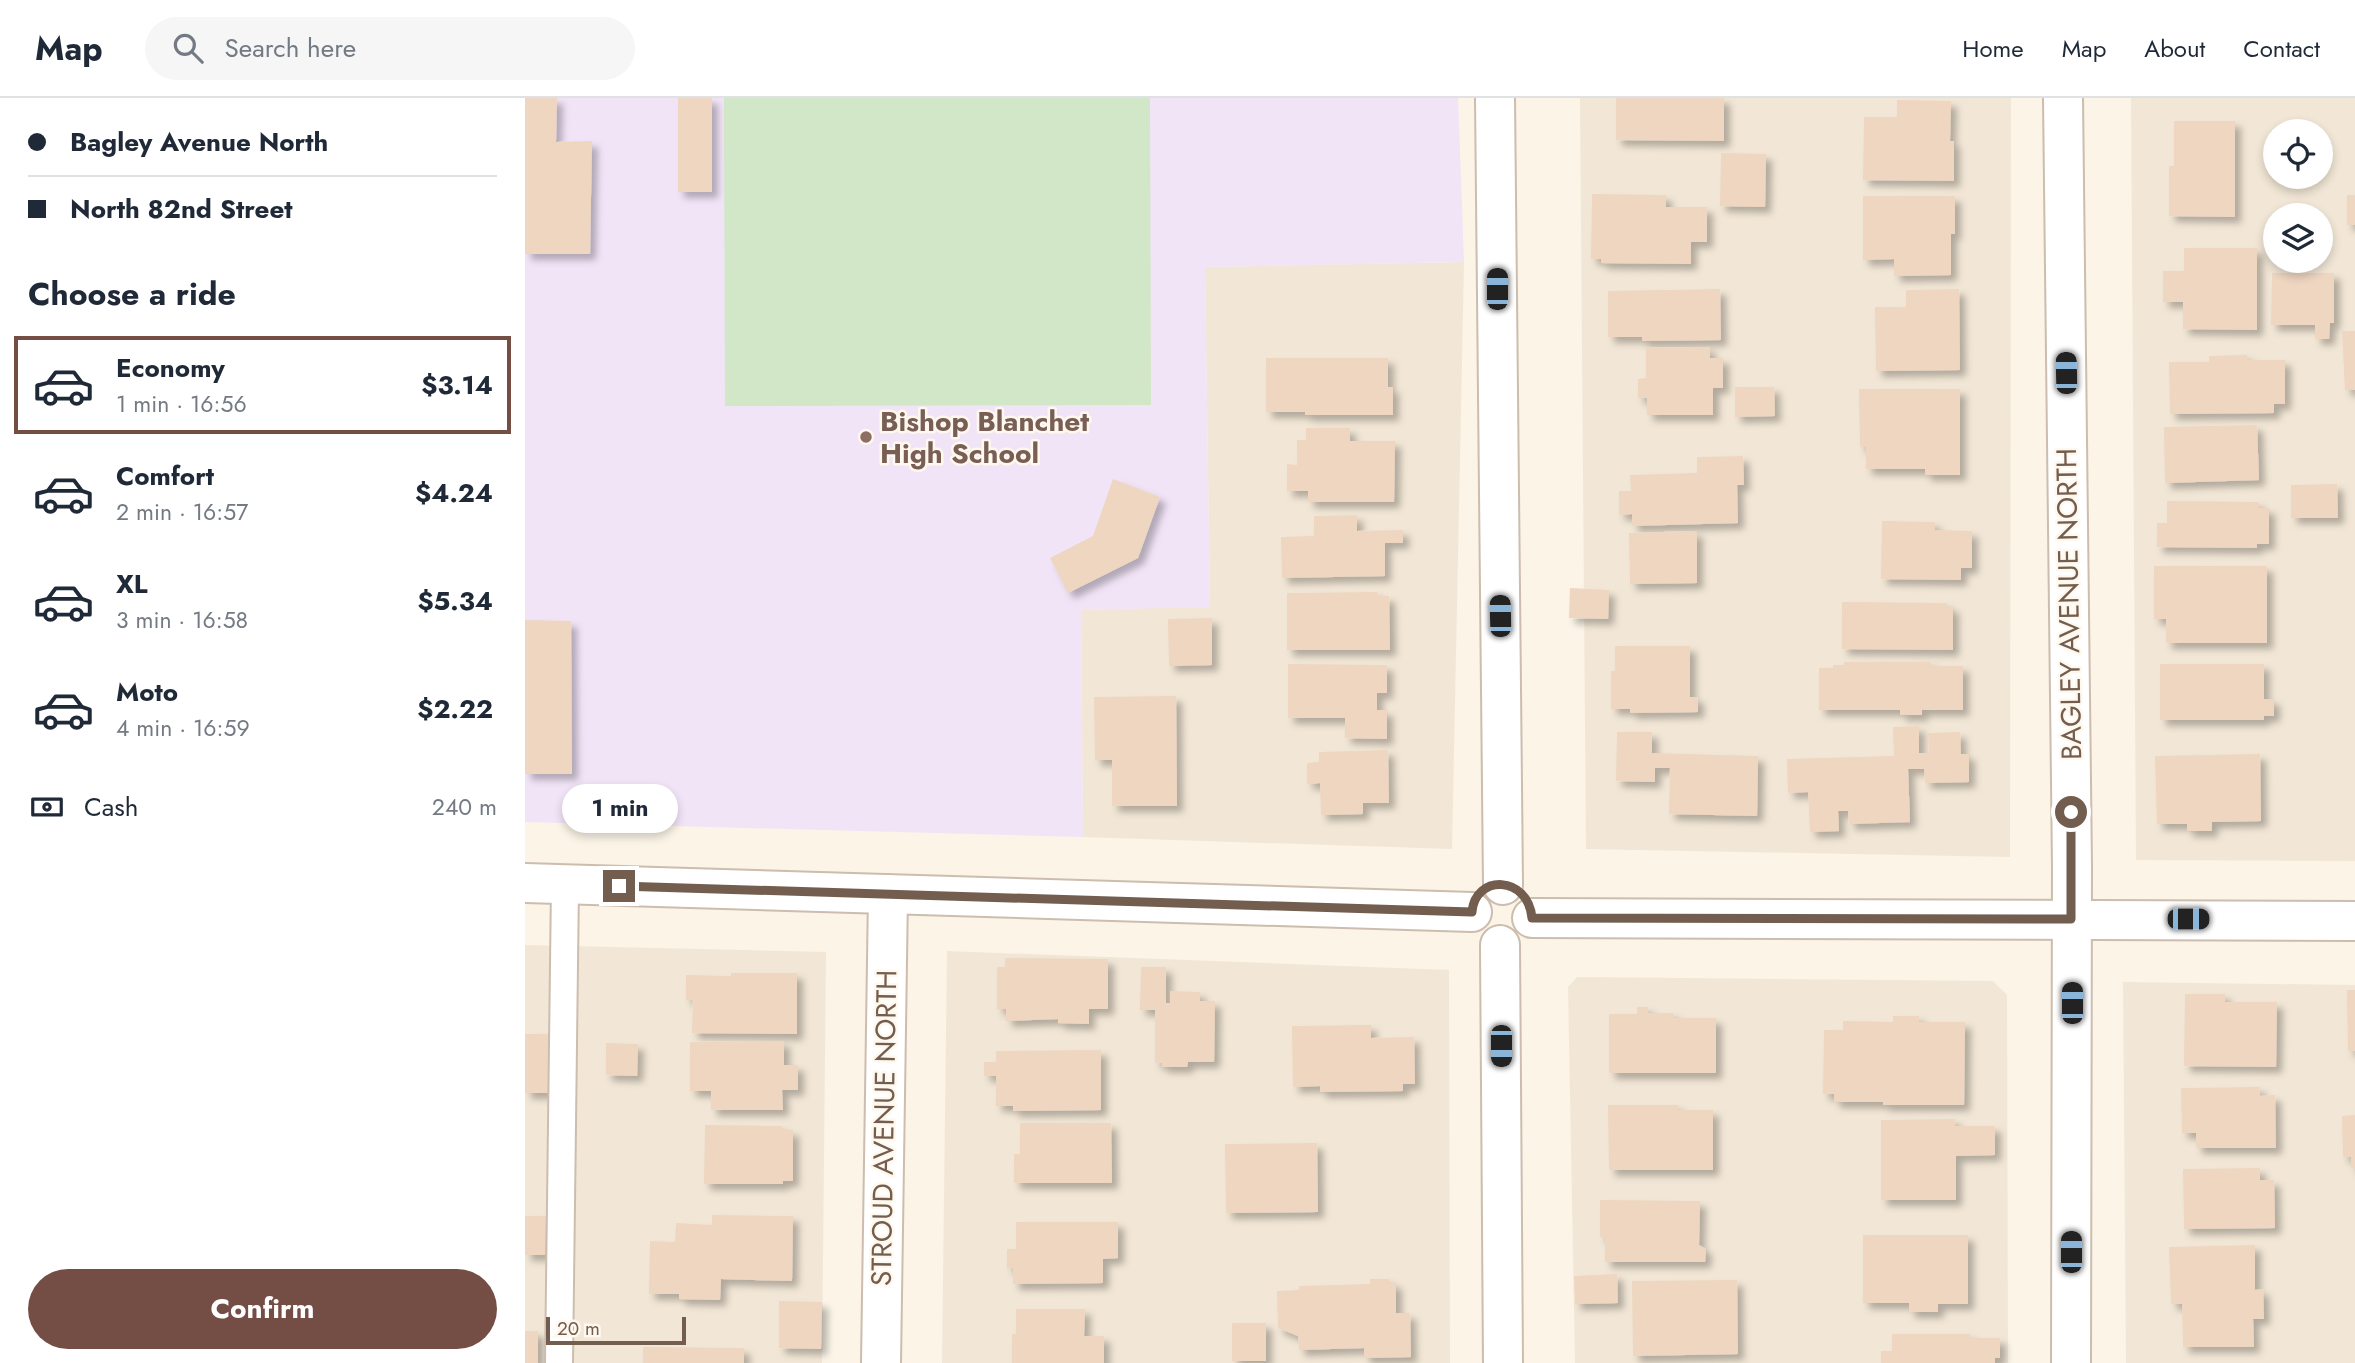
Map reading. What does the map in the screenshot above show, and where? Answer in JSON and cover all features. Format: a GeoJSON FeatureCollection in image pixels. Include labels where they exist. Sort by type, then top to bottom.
{"type":"FeatureCollection","features":[{"type":"Feature","properties":{"kind":"street"},"geometry":{"type":"LineString","coordinates":[[1495,98],[1503,885]]}},
{"type":"Feature","properties":{"kind":"street","name":"BAGLEY AVENUE NORTH"},"geometry":{"type":"LineString","coordinates":[[2063,98],[2071,919],[2071,1363]]}},
{"type":"Feature","properties":{"kind":"street"},"geometry":{"type":"LineString","coordinates":[[525,883],[1472,912]]}},
{"type":"Feature","properties":{"kind":"street"},"geometry":{"type":"LineString","coordinates":[[1503,885],[1520,891],[1527,898],[1532,918],[1523,937],[1514,943],[1500,945],[1484,940],[1477,933],[1472,912],[1476,898],[1483,891],[1491,886],[1503,885]]}},
{"type":"Feature","properties":{"kind":"street","name":"STROUD AVENUE NORTH"},"geometry":{"type":"LineString","coordinates":[[881,1363],[888,894]]}},
{"type":"Feature","properties":{"kind":"street"},"geometry":{"type":"LineString","coordinates":[[1532,918],[2355,921]]}},
{"type":"Feature","properties":{"kind":"street"},"geometry":{"type":"LineString","coordinates":[[1500,945],[1503,1363]]}},
{"type":"Feature","properties":{"kind":"lane"},"geometry":{"type":"LineString","coordinates":[[559,1363],[565,885]]}},
{"type":"Feature","properties":{"kind":"shaded area","name":"Bishop Blanchet High School"},"geometry":{"type":"Polygon","coordinates":[[[525,98],[1458,98],[1464,262],[1205,267],[1210,607],[1081,610],[1083,837],[525,822],[525,98]]]}},
{"type":"Feature","properties":{"kind":"shaded area"},"geometry":{"type":"Polygon","coordinates":[[[1580,98],[2011,98],[2010,857],[1586,849],[1580,98]]]}},
{"type":"Feature","properties":{"kind":"shaded area"},"geometry":{"type":"Polygon","coordinates":[[[2131,98],[2355,98],[2355,861],[2136,860],[2131,98]]]}},
{"type":"Feature","properties":{"kind":"shaded area"},"geometry":{"type":"Polygon","coordinates":[[[1464,262],[1452,849],[1083,837],[1081,610],[1210,606],[1205,267],[1464,262]]]}},
{"type":"Feature","properties":{"kind":"shaded area"},"geometry":{"type":"Polygon","coordinates":[[[525,945],[826,952],[822,1363],[525,1363],[525,945]]]}},
{"type":"Feature","properties":{"kind":"shaded area"},"geometry":{"type":"Polygon","coordinates":[[[947,951],[1449,970],[1450,1363],[942,1363],[947,951]]]}},
{"type":"Feature","properties":{"kind":"shaded area"},"geometry":{"type":"Polygon","coordinates":[[[1577,977],[1993,981],[2007,995],[2008,1363],[1575,1363],[1568,987],[1577,977]]]}},
{"type":"Feature","properties":{"kind":"shaded area"},"geometry":{"type":"Polygon","coordinates":[[[2123,982],[2355,985],[2355,1363],[2126,1363],[2123,982]]]}},
{"type":"Feature","properties":{"kind":"green space"},"geometry":{"type":"Polygon","coordinates":[[[724,98],[1150,98],[1151,405],[725,406],[724,98]]]}},
{"type":"Feature","properties":{"kind":"building"},"geometry":{"type":"Polygon","coordinates":[[[525,98],[557,98],[556,142],[592,141],[590,254],[525,254],[525,98]]]}},
{"type":"Feature","properties":{"kind":"building"},"geometry":{"type":"Polygon","coordinates":[[[678,98],[712,98],[712,192],[678,192],[678,98]]]}},
{"type":"Feature","properties":{"kind":"building"},"geometry":{"type":"Polygon","coordinates":[[[1616,98],[1724,98],[1724,141],[1616,140],[1616,98]]]}},
{"type":"Feature","properties":{"kind":"building"},"geometry":{"type":"Polygon","coordinates":[[[1897,100],[1951,101],[1950,141],[1954,141],[1954,181],[1863,180],[1864,117],[1897,117],[1897,100]]]}},
{"type":"Feature","properties":{"kind":"building"},"geometry":{"type":"Polygon","coordinates":[[[2174,121],[2235,121],[2235,217],[2169,216],[2169,166],[2174,166],[2174,121]]]}},
{"type":"Feature","properties":{"kind":"building"},"geometry":{"type":"Polygon","coordinates":[[[1721,153],[1766,154],[1765,207],[1720,206],[1721,153]]]}},
{"type":"Feature","properties":{"kind":"building"},"geometry":{"type":"Polygon","coordinates":[[[1592,194],[1666,195],[1666,207],[1707,207],[1707,242],[1691,242],[1691,264],[1601,263],[1601,259],[1591,259],[1592,194]]]}},
{"type":"Feature","properties":{"kind":"building"},"geometry":{"type":"Polygon","coordinates":[[[2347,195],[2355,195],[2355,225],[2347,225],[2347,195]]]}},
{"type":"Feature","properties":{"kind":"building"},"geometry":{"type":"Polygon","coordinates":[[[1863,196],[1955,196],[1951,275],[1894,276],[1894,259],[1863,260],[1863,196]]]}},
{"type":"Feature","properties":{"kind":"building"},"geometry":{"type":"Polygon","coordinates":[[[2184,248],[2257,248],[2257,330],[2183,329],[2183,302],[2163,302],[2163,271],[2184,271],[2184,248]]]}},
{"type":"Feature","properties":{"kind":"building"},"geometry":{"type":"Polygon","coordinates":[[[2272,273],[2334,273],[2334,323],[2330,323],[2329,339],[2315,339],[2315,325],[2271,325],[2272,273]]]}},
{"type":"Feature","properties":{"kind":"building"},"geometry":{"type":"Polygon","coordinates":[[[1720,289],[1721,340],[1642,341],[1642,337],[1608,337],[1608,291],[1720,289]]]}},
{"type":"Feature","properties":{"kind":"building"},"geometry":{"type":"Polygon","coordinates":[[[1959,289],[1960,370],[1876,371],[1875,307],[1906,307],[1906,290],[1959,289]]]}},
{"type":"Feature","properties":{"kind":"building"},"geometry":{"type":"Polygon","coordinates":[[[2342,331],[2355,331],[2355,390],[2345,390],[2342,331]]]}},
{"type":"Feature","properties":{"kind":"building"},"geometry":{"type":"Polygon","coordinates":[[[1646,347],[1710,347],[1710,358],[1723,358],[1723,388],[1713,388],[1713,415],[1647,415],[1647,398],[1638,398],[1638,379],[1646,378],[1646,347]]]}},
{"type":"Feature","properties":{"kind":"building"},"geometry":{"type":"Polygon","coordinates":[[[2247,355],[2247,360],[2285,360],[2285,404],[2274,404],[2274,413],[2170,414],[2169,362],[2209,362],[2209,356],[2247,355]]]}},
{"type":"Feature","properties":{"kind":"building"},"geometry":{"type":"Polygon","coordinates":[[[1266,358],[1388,358],[1388,387],[1393,387],[1393,415],[1266,412],[1266,358]]]}},
{"type":"Feature","properties":{"kind":"building"},"geometry":{"type":"Polygon","coordinates":[[[1735,387],[1774,387],[1775,416],[1735,417],[1735,387]]]}},
{"type":"Feature","properties":{"kind":"building"},"geometry":{"type":"Polygon","coordinates":[[[1859,389],[1960,389],[1960,475],[1925,475],[1925,469],[1866,469],[1866,447],[1860,447],[1859,389]]]}},
{"type":"Feature","properties":{"kind":"building"},"geometry":{"type":"Polygon","coordinates":[[[2257,425],[2259,480],[2165,483],[2164,427],[2257,425]]]}},
{"type":"Feature","properties":{"kind":"building"},"geometry":{"type":"Polygon","coordinates":[[[1306,428],[1350,428],[1350,441],[1395,441],[1394,502],[1308,502],[1308,491],[1287,491],[1287,464],[1297,465],[1297,440],[1306,440],[1306,428]]]}},
{"type":"Feature","properties":{"kind":"building"},"geometry":{"type":"Polygon","coordinates":[[[1743,456],[1744,485],[1737,485],[1738,523],[1632,526],[1632,514],[1619,515],[1619,491],[1631,491],[1630,475],[1697,473],[1697,457],[1743,456]]]}},
{"type":"Feature","properties":{"kind":"building"},"geometry":{"type":"Polygon","coordinates":[[[1113,479],[1160,497],[1138,558],[1068,593],[1050,558],[1093,536],[1113,479]]]}},
{"type":"Feature","properties":{"kind":"building"},"geometry":{"type":"Polygon","coordinates":[[[2337,484],[2338,518],[2291,518],[2291,485],[2337,484]]]}},
{"type":"Feature","properties":{"kind":"building"},"geometry":{"type":"Polygon","coordinates":[[[2167,501],[2259,502],[2259,508],[2269,508],[2269,544],[2257,544],[2257,548],[2157,547],[2157,523],[2167,523],[2167,501]]]}},
{"type":"Feature","properties":{"kind":"building"},"geometry":{"type":"Polygon","coordinates":[[[1357,515],[1357,531],[1403,530],[1403,543],[1385,543],[1385,576],[1282,578],[1281,537],[1314,536],[1314,516],[1357,515]]]}},
{"type":"Feature","properties":{"kind":"building"},"geometry":{"type":"Polygon","coordinates":[[[1882,521],[1935,522],[1935,530],[1972,531],[1972,568],[1961,568],[1961,580],[1881,579],[1882,521]]]}},
{"type":"Feature","properties":{"kind":"building"},"geometry":{"type":"Polygon","coordinates":[[[1697,531],[1697,583],[1630,584],[1629,533],[1697,531]]]}},
{"type":"Feature","properties":{"kind":"building"},"geometry":{"type":"Polygon","coordinates":[[[2154,566],[2267,566],[2267,643],[2166,643],[2166,619],[2154,619],[2154,566]]]}},
{"type":"Feature","properties":{"kind":"building"},"geometry":{"type":"Polygon","coordinates":[[[1570,588],[1609,590],[1608,619],[1569,618],[1570,588]]]}},
{"type":"Feature","properties":{"kind":"building"},"geometry":{"type":"Polygon","coordinates":[[[1377,592],[1377,596],[1389,596],[1390,650],[1287,650],[1287,593],[1377,592]]]}},
{"type":"Feature","properties":{"kind":"building"},"geometry":{"type":"Polygon","coordinates":[[[1842,602],[1947,603],[1947,607],[1953,607],[1953,650],[1842,649],[1842,602]]]}},
{"type":"Feature","properties":{"kind":"building"},"geometry":{"type":"Polygon","coordinates":[[[1212,618],[1212,665],[1169,666],[1168,619],[1212,618]]]}},
{"type":"Feature","properties":{"kind":"building"},"geometry":{"type":"Polygon","coordinates":[[[525,620],[571,621],[572,774],[525,774],[525,620]]]}},
{"type":"Feature","properties":{"kind":"building"},"geometry":{"type":"Polygon","coordinates":[[[1615,646],[1690,646],[1690,697],[1698,697],[1698,712],[1630,713],[1630,709],[1611,709],[1611,671],[1615,671],[1615,646]]]}},
{"type":"Feature","properties":{"kind":"building"},"geometry":{"type":"Polygon","coordinates":[[[1844,662],[1931,662],[1931,666],[1963,666],[1963,710],[1922,710],[1922,715],[1900,715],[1900,710],[1819,710],[1819,668],[1833,668],[1833,665],[1844,665],[1844,662]]]}},
{"type":"Feature","properties":{"kind":"building"},"geometry":{"type":"Polygon","coordinates":[[[1288,664],[1387,665],[1387,693],[1377,693],[1377,710],[1387,710],[1387,739],[1345,738],[1345,718],[1288,718],[1288,664]]]}},
{"type":"Feature","properties":{"kind":"building"},"geometry":{"type":"Polygon","coordinates":[[[2160,664],[2264,664],[2264,699],[2274,699],[2274,716],[2264,716],[2264,720],[2160,720],[2160,664]]]}},
{"type":"Feature","properties":{"kind":"building"},"geometry":{"type":"Polygon","coordinates":[[[1176,696],[1177,806],[1112,806],[1112,760],[1095,760],[1094,697],[1176,696]]]}},
{"type":"Feature","properties":{"kind":"building"},"geometry":{"type":"Polygon","coordinates":[[[1919,726],[1919,753],[1929,753],[1928,733],[1960,732],[1961,754],[1969,754],[1969,782],[1925,783],[1924,769],[1908,769],[1910,822],[1849,824],[1848,811],[1838,811],[1839,831],[1810,832],[1808,792],[1788,793],[1787,759],[1894,756],[1893,727],[1919,726]]]}},
{"type":"Feature","properties":{"kind":"building"},"geometry":{"type":"Polygon","coordinates":[[[1617,732],[1652,732],[1652,753],[1758,756],[1757,816],[1669,814],[1670,768],[1655,768],[1655,782],[1616,781],[1617,732]]]}},
{"type":"Feature","properties":{"kind":"building"},"geometry":{"type":"Polygon","coordinates":[[[1388,750],[1389,803],[1363,803],[1363,814],[1321,815],[1320,783],[1307,784],[1307,763],[1319,762],[1319,752],[1388,750]]]}},
{"type":"Feature","properties":{"kind":"building"},"geometry":{"type":"Polygon","coordinates":[[[2260,754],[2261,821],[2212,822],[2212,831],[2187,831],[2187,824],[2157,824],[2155,756],[2260,754]]]}},
{"type":"Feature","properties":{"kind":"building"},"geometry":{"type":"Polygon","coordinates":[[[1005,958],[1108,959],[1108,1009],[1089,1009],[1089,1024],[1058,1023],[1058,1019],[1006,1021],[1006,1009],[997,1009],[997,967],[1005,967],[1005,958]]]}},
{"type":"Feature","properties":{"kind":"building"},"geometry":{"type":"Polygon","coordinates":[[[1141,967],[1166,967],[1166,1003],[1170,1003],[1170,991],[1200,992],[1200,1001],[1215,1001],[1214,1062],[1188,1062],[1187,1067],[1162,1067],[1162,1063],[1155,1063],[1155,1010],[1140,1010],[1141,967]]]}},
{"type":"Feature","properties":{"kind":"building"},"geometry":{"type":"Polygon","coordinates":[[[731,973],[797,973],[797,1034],[692,1033],[693,1000],[686,1000],[686,975],[731,976],[731,973]]]}},
{"type":"Feature","properties":{"kind":"building"},"geometry":{"type":"Polygon","coordinates":[[[2347,990],[2355,990],[2355,1051],[2348,1051],[2347,990]]]}},
{"type":"Feature","properties":{"kind":"building"},"geometry":{"type":"Polygon","coordinates":[[[2185,994],[2225,994],[2225,1002],[2277,1002],[2276,1067],[2184,1066],[2185,994]]]}},
{"type":"Feature","properties":{"kind":"building"},"geometry":{"type":"Polygon","coordinates":[[[1637,1007],[1648,1007],[1648,1013],[1674,1013],[1674,1018],[1716,1018],[1716,1073],[1609,1073],[1609,1014],[1637,1014],[1637,1007]]]}},
{"type":"Feature","properties":{"kind":"building"},"geometry":{"type":"Polygon","coordinates":[[[1893,1016],[1919,1016],[1919,1022],[1965,1022],[1964,1105],[1834,1102],[1834,1094],[1823,1094],[1824,1030],[1843,1030],[1843,1021],[1893,1022],[1893,1016]]]}},
{"type":"Feature","properties":{"kind":"building"},"geometry":{"type":"Polygon","coordinates":[[[1371,1025],[1371,1038],[1414,1037],[1415,1084],[1403,1084],[1403,1091],[1320,1092],[1320,1086],[1293,1087],[1292,1026],[1371,1025]]]}},
{"type":"Feature","properties":{"kind":"building"},"geometry":{"type":"Polygon","coordinates":[[[525,1034],[551,1034],[551,1093],[525,1093],[525,1034]]]}},
{"type":"Feature","properties":{"kind":"building"},"geometry":{"type":"Polygon","coordinates":[[[784,1041],[784,1065],[798,1065],[798,1090],[782,1090],[783,1110],[711,1110],[711,1091],[690,1091],[690,1042],[784,1041]]]}},
{"type":"Feature","properties":{"kind":"building"},"geometry":{"type":"Polygon","coordinates":[[[606,1043],[638,1044],[637,1076],[606,1075],[606,1043]]]}},
{"type":"Feature","properties":{"kind":"building"},"geometry":{"type":"Polygon","coordinates":[[[1101,1050],[1101,1110],[1013,1111],[1013,1106],[996,1106],[996,1076],[984,1076],[984,1062],[996,1062],[996,1051],[1101,1050]]]}},
{"type":"Feature","properties":{"kind":"building"},"geometry":{"type":"Polygon","coordinates":[[[2260,1087],[2260,1096],[2275,1095],[2276,1148],[2196,1148],[2196,1133],[2182,1133],[2181,1088],[2260,1087]]]}},
{"type":"Feature","properties":{"kind":"building"},"geometry":{"type":"Polygon","coordinates":[[[1608,1105],[1678,1105],[1678,1110],[1713,1110],[1713,1170],[1609,1170],[1608,1105]]]}},
{"type":"Feature","properties":{"kind":"building"},"geometry":{"type":"Polygon","coordinates":[[[2355,1115],[2355,1168],[2351,1168],[2351,1157],[2343,1157],[2342,1116],[2355,1115]]]}},
{"type":"Feature","properties":{"kind":"building"},"geometry":{"type":"Polygon","coordinates":[[[1955,1119],[1955,1126],[1995,1126],[1995,1155],[1956,1156],[1956,1200],[1881,1200],[1881,1120],[1955,1119]]]}},
{"type":"Feature","properties":{"kind":"building"},"geometry":{"type":"Polygon","coordinates":[[[1020,1123],[1111,1123],[1112,1183],[1014,1183],[1014,1154],[1020,1154],[1020,1123]]]}},
{"type":"Feature","properties":{"kind":"building"},"geometry":{"type":"Polygon","coordinates":[[[705,1125],[782,1126],[782,1130],[793,1130],[793,1181],[783,1181],[783,1184],[704,1184],[705,1125]]]}},
{"type":"Feature","properties":{"kind":"building"},"geometry":{"type":"Polygon","coordinates":[[[1317,1143],[1318,1212],[1226,1213],[1225,1144],[1317,1143]]]}},
{"type":"Feature","properties":{"kind":"building"},"geometry":{"type":"Polygon","coordinates":[[[2260,1168],[2260,1180],[2274,1180],[2275,1228],[2184,1229],[2183,1169],[2260,1168]]]}},
{"type":"Feature","properties":{"kind":"building"},"geometry":{"type":"Polygon","coordinates":[[[1600,1200],[1700,1201],[1699,1245],[1706,1249],[1705,1262],[1605,1262],[1605,1237],[1600,1237],[1600,1200]]]}},
{"type":"Feature","properties":{"kind":"building"},"geometry":{"type":"Polygon","coordinates":[[[712,1215],[793,1216],[792,1281],[721,1279],[720,1300],[679,1299],[679,1294],[649,1294],[650,1241],[675,1242],[676,1223],[712,1225],[712,1215]]]}},
{"type":"Feature","properties":{"kind":"building"},"geometry":{"type":"Polygon","coordinates":[[[525,1216],[546,1216],[545,1255],[525,1255],[525,1216]]]}},
{"type":"Feature","properties":{"kind":"building"},"geometry":{"type":"Polygon","coordinates":[[[1016,1222],[1118,1222],[1118,1258],[1103,1259],[1103,1283],[1013,1284],[1013,1268],[1007,1268],[1007,1249],[1016,1249],[1016,1222]]]}},
{"type":"Feature","properties":{"kind":"building"},"geometry":{"type":"Polygon","coordinates":[[[1863,1235],[1968,1235],[1968,1304],[1938,1304],[1938,1312],[1909,1312],[1909,1303],[1863,1303],[1863,1235]]]}},
{"type":"Feature","properties":{"kind":"building"},"geometry":{"type":"Polygon","coordinates":[[[2255,1245],[2255,1290],[2263,1289],[2264,1319],[2253,1319],[2254,1347],[2183,1347],[2182,1304],[2171,1304],[2169,1247],[2255,1245]]]}},
{"type":"Feature","properties":{"kind":"building"},"geometry":{"type":"Polygon","coordinates":[[[1617,1274],[1618,1303],[1575,1304],[1574,1276],[1617,1274]]]}},
{"type":"Feature","properties":{"kind":"building"},"geometry":{"type":"Polygon","coordinates":[[[1370,1279],[1389,1279],[1389,1283],[1396,1283],[1396,1313],[1410,1313],[1411,1357],[1364,1358],[1364,1348],[1299,1350],[1298,1336],[1278,1328],[1277,1291],[1299,1290],[1299,1286],[1370,1284],[1370,1279]]]}},
{"type":"Feature","properties":{"kind":"building"},"geometry":{"type":"Polygon","coordinates":[[[1737,1280],[1738,1354],[1633,1356],[1632,1281],[1737,1280]]]}},
{"type":"Feature","properties":{"kind":"building"},"geometry":{"type":"Polygon","coordinates":[[[779,1301],[822,1302],[821,1349],[779,1348],[779,1301]]]}},
{"type":"Feature","properties":{"kind":"building"},"geometry":{"type":"Polygon","coordinates":[[[1016,1309],[1085,1309],[1084,1336],[1104,1336],[1104,1363],[1012,1363],[1012,1334],[1016,1334],[1016,1309]]]}},
{"type":"Feature","properties":{"kind":"building"},"geometry":{"type":"Polygon","coordinates":[[[1232,1323],[1266,1323],[1266,1361],[1232,1361],[1232,1323]]]}},
{"type":"Feature","properties":{"kind":"building"},"geometry":{"type":"Polygon","coordinates":[[[525,1331],[538,1331],[538,1363],[525,1363],[525,1331]]]}},
{"type":"Feature","properties":{"kind":"building"},"geometry":{"type":"Polygon","coordinates":[[[1892,1334],[1970,1334],[1970,1338],[2000,1338],[2000,1358],[1995,1358],[1995,1363],[1881,1363],[1881,1351],[1892,1351],[1892,1334]]]}},
{"type":"Feature","properties":{"kind":"building"},"geometry":{"type":"Polygon","coordinates":[[[643,1347],[744,1348],[744,1363],[643,1363],[643,1347]]]}},
{"type":"Feature","properties":{"kind":"place","name":"Bishop Blanchet High School"},"geometry":{"type":"Point","coordinates":[866,437]}},
{"type":"Feature","properties":{"kind":"route"},"geometry":{"type":"LineString","coordinates":[[619,886],[1472,912],[1476,898],[1483,891],[1491,886],[1503,885],[1511,886],[1527,898],[1532,918],[2071,919],[2071,812]]}}]}
